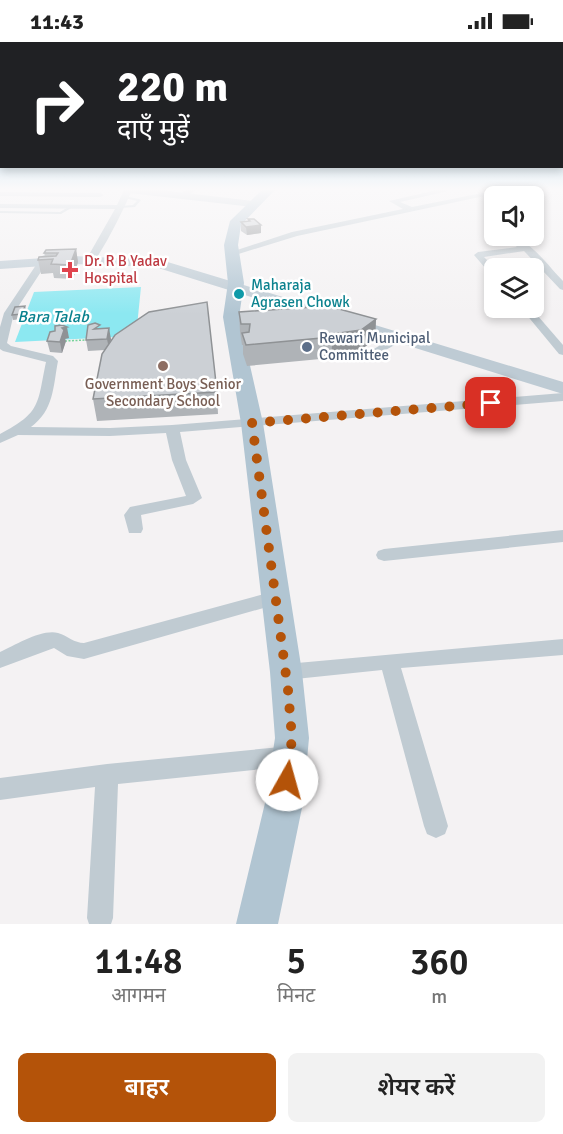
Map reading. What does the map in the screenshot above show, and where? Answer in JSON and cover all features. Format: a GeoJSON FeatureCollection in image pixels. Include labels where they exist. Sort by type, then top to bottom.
{"type":"FeatureCollection","features":[{"type":"Feature","properties":{"kind":"main road"},"geometry":{"type":"LineString","coordinates":[[234,231],[232,253],[235,286],[231,316],[252,423],[286,672],[292,738],[284,803],[257,924]]}},
{"type":"Feature","properties":{"kind":"main road"},"geometry":{"type":"LineString","coordinates":[[0,263],[92,258],[156,263],[563,381]]}},
{"type":"Feature","properties":{"kind":"main road"},"geometry":{"type":"LineString","coordinates":[[235,286],[563,388]]}},
{"type":"Feature","properties":{"kind":"street"},"geometry":{"type":"LineString","coordinates":[[92,258],[109,231]]}},
{"type":"Feature","properties":{"kind":"street"},"geometry":{"type":"LineString","coordinates":[[232,253],[309,231]]}},
{"type":"Feature","properties":{"kind":"street"},"geometry":{"type":"LineString","coordinates":[[523,246],[563,287]]}},
{"type":"Feature","properties":{"kind":"street"},"geometry":{"type":"LineString","coordinates":[[484,262],[478,255],[526,248]]}},
{"type":"Feature","properties":{"kind":"street"},"geometry":{"type":"LineString","coordinates":[[0,439],[15,432],[40,411],[44,404],[52,361],[55,356],[7,349],[1,344],[9,313],[44,259]]}},
{"type":"Feature","properties":{"kind":"street"},"geometry":{"type":"LineString","coordinates":[[550,273],[563,271]]}},
{"type":"Feature","properties":{"kind":"street"},"geometry":{"type":"LineString","coordinates":[[534,318],[563,352]]}},
{"type":"Feature","properties":{"kind":"street"},"geometry":{"type":"LineString","coordinates":[[348,353],[375,353],[398,338]]}},
{"type":"Feature","properties":{"kind":"street"},"geometry":{"type":"LineString","coordinates":[[15,432],[172,429],[563,397]]}},
{"type":"Feature","properties":{"kind":"street"},"geometry":{"type":"LineString","coordinates":[[40,411],[49,433]]}},
{"type":"Feature","properties":{"kind":"street"},"geometry":{"type":"LineString","coordinates":[[135,529],[132,515],[136,511],[194,498],[179,460],[172,429]]}},
{"type":"Feature","properties":{"kind":"street"},"geometry":{"type":"LineString","coordinates":[[384,555],[563,536]]}},
{"type":"Feature","properties":{"kind":"street"},"geometry":{"type":"LineString","coordinates":[[0,660],[50,640],[60,642],[70,651],[84,651],[275,598]]}},
{"type":"Feature","properties":{"kind":"street"},"geometry":{"type":"LineString","coordinates":[[286,672],[563,647]]}},
{"type":"Feature","properties":{"kind":"street"},"geometry":{"type":"LineString","coordinates":[[389,661],[436,826]]}},
{"type":"Feature","properties":{"kind":"street"},"geometry":{"type":"LineString","coordinates":[[0,789],[107,775],[291,756]]}},
{"type":"Feature","properties":{"kind":"street"},"geometry":{"type":"LineString","coordinates":[[100,918],[107,775]]}},
{"type":"Feature","properties":{"kind":"path"},"geometry":{"type":"LineString","coordinates":[[55,356],[64,341],[93,339]]}},
{"type":"Feature","properties":{"kind":"water","name":"Bara Talab"},"geometry":{"type":"Polygon","coordinates":[[[141,287],[136,336],[15,342],[34,292],[141,287]]]}},
{"type":"Feature","properties":{"kind":"building"},"geometry":{"type":"Polygon","coordinates":[[[76,249],[70,265],[51,264],[53,259],[38,260],[39,257],[56,256],[58,253],[44,253],[46,250],[76,249]]]}},
{"type":"Feature","properties":{"kind":"building","name":"Government Boys Senior Secondary School"},"geometry":{"type":"Polygon","coordinates":[[[207,302],[217,392],[93,399],[102,354],[115,335],[149,312],[207,302]]]}},
{"type":"Feature","properties":{"kind":"building"},"geometry":{"type":"Polygon","coordinates":[[[25,306],[22,314],[12,315],[15,307],[25,306]]]}},
{"type":"Feature","properties":{"kind":"building"},"geometry":{"type":"Polygon","coordinates":[[[328,306],[376,319],[361,330],[333,334],[332,337],[246,345],[242,333],[249,332],[250,324],[241,324],[239,312],[328,306]]]}},
{"type":"Feature","properties":{"kind":"building"},"geometry":{"type":"Polygon","coordinates":[[[95,323],[100,325],[94,329],[109,328],[107,339],[86,340],[88,325],[95,323]]]}},
{"type":"Feature","properties":{"kind":"building"},"geometry":{"type":"Polygon","coordinates":[[[55,326],[67,327],[62,328],[64,330],[60,342],[47,341],[50,332],[55,331],[55,326]]]}},
{"type":"Feature","properties":{"kind":"place","name":"Dr. R B Yadav Hospital"},"geometry":{"type":"Point","coordinates":[70,270]}},
{"type":"Feature","properties":{"kind":"place","name":"Maharaja Agrasen Chowk"},"geometry":{"type":"Point","coordinates":[239,294]}},
{"type":"Feature","properties":{"kind":"place","name":"Rewari Municipal Committee"},"geometry":{"type":"Point","coordinates":[307,347]}},
{"type":"Feature","properties":{"kind":"place","name":"Government Boys Senior Secondary School"},"geometry":{"type":"Point","coordinates":[163,366]}},
{"type":"Feature","properties":{"kind":"route"},"geometry":{"type":"LineString","coordinates":[[287,780],[292,738],[288,690],[252,423],[491,403]]}}]}
